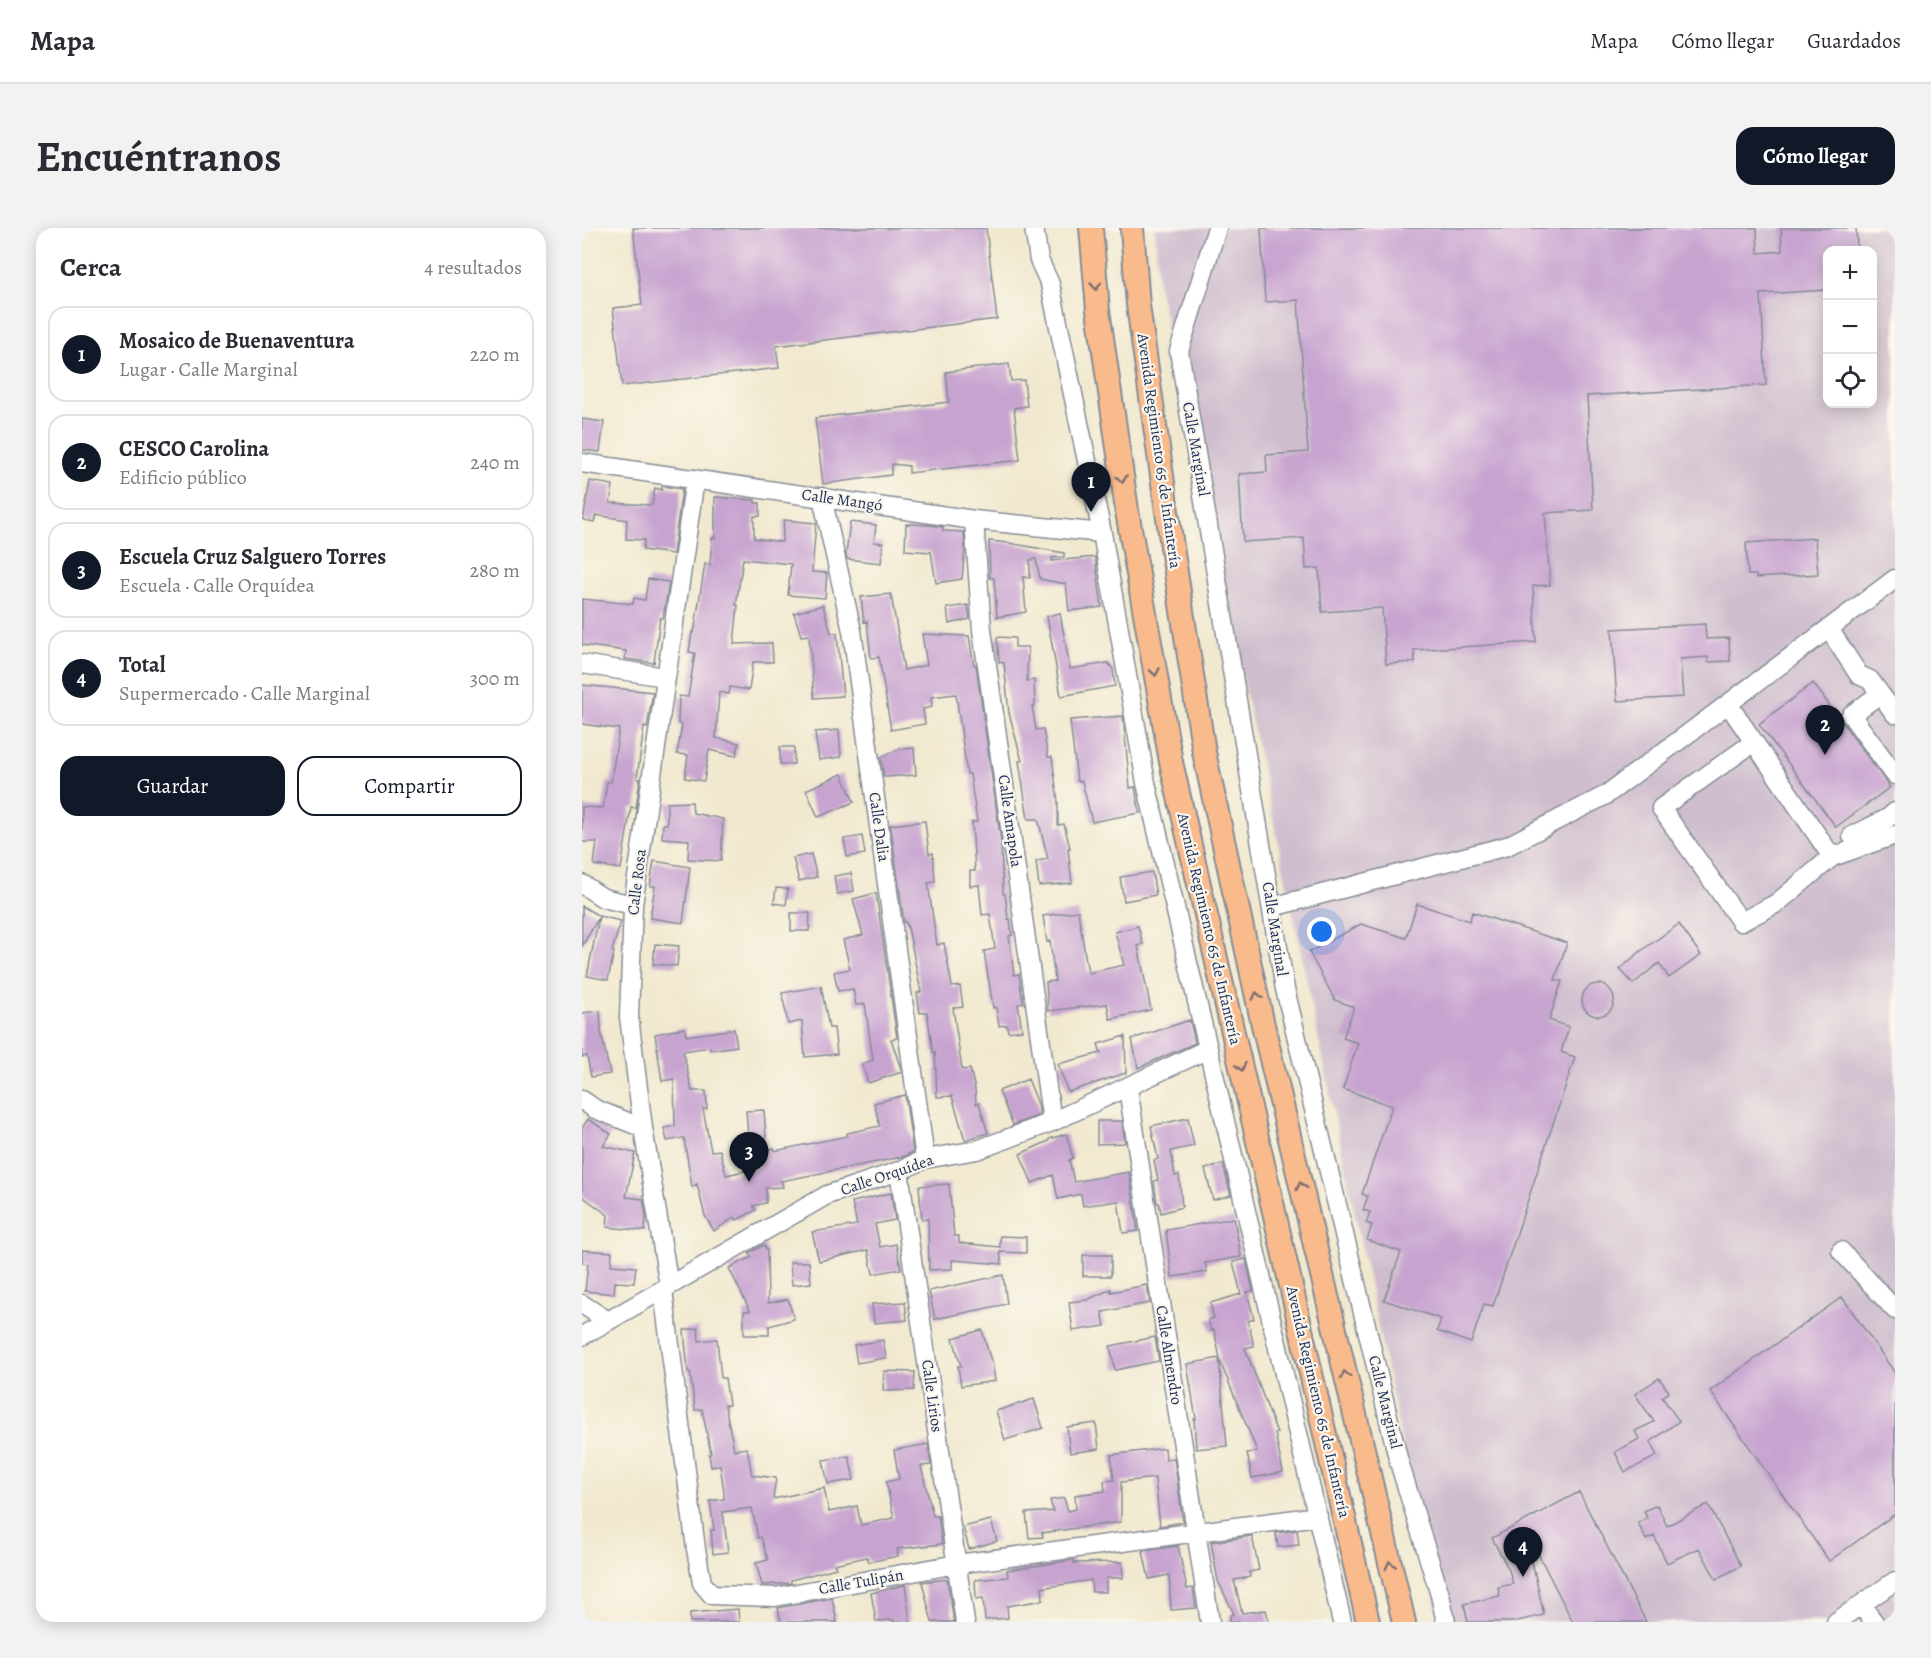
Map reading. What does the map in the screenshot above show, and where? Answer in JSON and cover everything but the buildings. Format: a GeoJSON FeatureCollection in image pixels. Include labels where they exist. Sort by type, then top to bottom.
{"type":"FeatureCollection","features":[{"type":"Feature","properties":{"kind":"main road","name":"Avenida Regimiento 65 de Infantería"},"geometry":{"type":"LineString","coordinates":[[1091,228],[1098,310],[1124,494],[1171,762],[1368,1622]]}},
{"type":"Feature","properties":{"kind":"main road","name":"Avenida Regimiento 65 de Infantería"},"geometry":{"type":"LineString","coordinates":[[1132,228],[1140,317],[1172,547],[1204,752],[1263,1024],[1404,1622]]}},
{"type":"Feature","properties":{"kind":"street"},"geometry":{"type":"LineString","coordinates":[[1034,228],[1039,260],[1050,284]]}},
{"type":"Feature","properties":{"kind":"street"},"geometry":{"type":"LineString","coordinates":[[1046,228],[1050,284],[1102,533],[1146,783],[1342,1622]]}},
{"type":"Feature","properties":{"kind":"street","name":"Calle Marginal"},"geometry":{"type":"LineString","coordinates":[[1217,228],[1179,351],[1285,989],[1399,1462],[1440,1595],[1446,1622]]}},
{"type":"Feature","properties":{"kind":"street","name":"Calle Mangó"},"geometry":{"type":"LineString","coordinates":[[582,463],[974,520],[1102,533]]}},
{"type":"Feature","properties":{"kind":"street","name":"Calle Rosa"},"geometry":{"type":"LineString","coordinates":[[666,1288],[629,1017],[633,905],[695,479]]}},
{"type":"Feature","properties":{"kind":"street","name":"Calle Dalia"},"geometry":{"type":"LineString","coordinates":[[822,497],[852,631],[925,1160]]}},
{"type":"Feature","properties":{"kind":"street","name":"Calle Amapola"},"geometry":{"type":"LineString","coordinates":[[974,520],[982,630],[1052,1122]]}},
{"type":"Feature","properties":{"kind":"street"},"geometry":{"type":"LineString","coordinates":[[1272,907],[1507,846],[1606,795],[1895,579]]}},
{"type":"Feature","properties":{"kind":"street"},"geometry":{"type":"LineString","coordinates":[[1829,628],[1859,675],[1870,680],[1895,714]]}},
{"type":"Feature","properties":{"kind":"street"},"geometry":{"type":"LineString","coordinates":[[582,664],[666,677]]}},
{"type":"Feature","properties":{"kind":"street"},"geometry":{"type":"LineString","coordinates":[[1880,694],[1851,715],[1895,775]]}},
{"type":"Feature","properties":{"kind":"street"},"geometry":{"type":"LineString","coordinates":[[1728,704],[1832,857]]}},
{"type":"Feature","properties":{"kind":"street"},"geometry":{"type":"LineString","coordinates":[[1754,742],[1661,808],[1742,922],[1778,903],[1832,857],[1895,835]]}},
{"type":"Feature","properties":{"kind":"street"},"geometry":{"type":"LineString","coordinates":[[1852,836],[1888,818],[1895,812]]}},
{"type":"Feature","properties":{"kind":"street"},"geometry":{"type":"LineString","coordinates":[[582,884],[603,898],[633,905]]}},
{"type":"Feature","properties":{"kind":"street","name":"Calle Orquídea"},"geometry":{"type":"LineString","coordinates":[[582,1336],[827,1195],[925,1160],[978,1150],[1052,1122],[1208,1049]]}},
{"type":"Feature","properties":{"kind":"street","name":"Calle Almendro"},"geometry":{"type":"LineString","coordinates":[[1128,1088],[1210,1622]]}},
{"type":"Feature","properties":{"kind":"street"},"geometry":{"type":"LineString","coordinates":[[582,1100],[595,1109],[643,1128]]}},
{"type":"Feature","properties":{"kind":"street","name":"Calle Lirios"},"geometry":{"type":"LineString","coordinates":[[899,1171],[965,1622]]}},
{"type":"Feature","properties":{"kind":"street"},"geometry":{"type":"LineString","coordinates":[[1841,1251],[1895,1310]]}},
{"type":"Feature","properties":{"kind":"street","name":"Calle Tulipán"},"geometry":{"type":"LineString","coordinates":[[666,1288],[696,1549],[702,1583],[712,1595],[775,1597],[957,1564],[1318,1516]]}},
{"type":"Feature","properties":{"kind":"street"},"geometry":{"type":"LineString","coordinates":[[582,1304],[608,1321]]}},
{"type":"Feature","properties":{"kind":"street"},"geometry":{"type":"LineString","coordinates":[[1836,1622],[1895,1581]]}},
{"type":"Feature","properties":{"kind":"street"},"geometry":{"type":"LineString","coordinates":[[1861,1605],[1874,1622]]}},
{"type":"Feature","properties":{"kind":"shaded area"},"geometry":{"type":"Polygon","coordinates":[[[1155,228],[1895,228],[1895,1622],[1439,1622],[1278,842],[1158,285],[1155,228]]]}},
{"type":"Feature","properties":{"kind":"place","name":"Mosaico de Buenaventura"},"geometry":{"type":"Point","coordinates":[1091,512]}},
{"type":"Feature","properties":{"kind":"place","name":"CESCO Carolina"},"geometry":{"type":"Point","coordinates":[1825,755]}},
{"type":"Feature","properties":{"kind":"place","name":"Escuela Cruz Salguero Torres"},"geometry":{"type":"Point","coordinates":[749,1182]}},
{"type":"Feature","properties":{"kind":"place","name":"Total"},"geometry":{"type":"Point","coordinates":[1523,1577]}}]}
